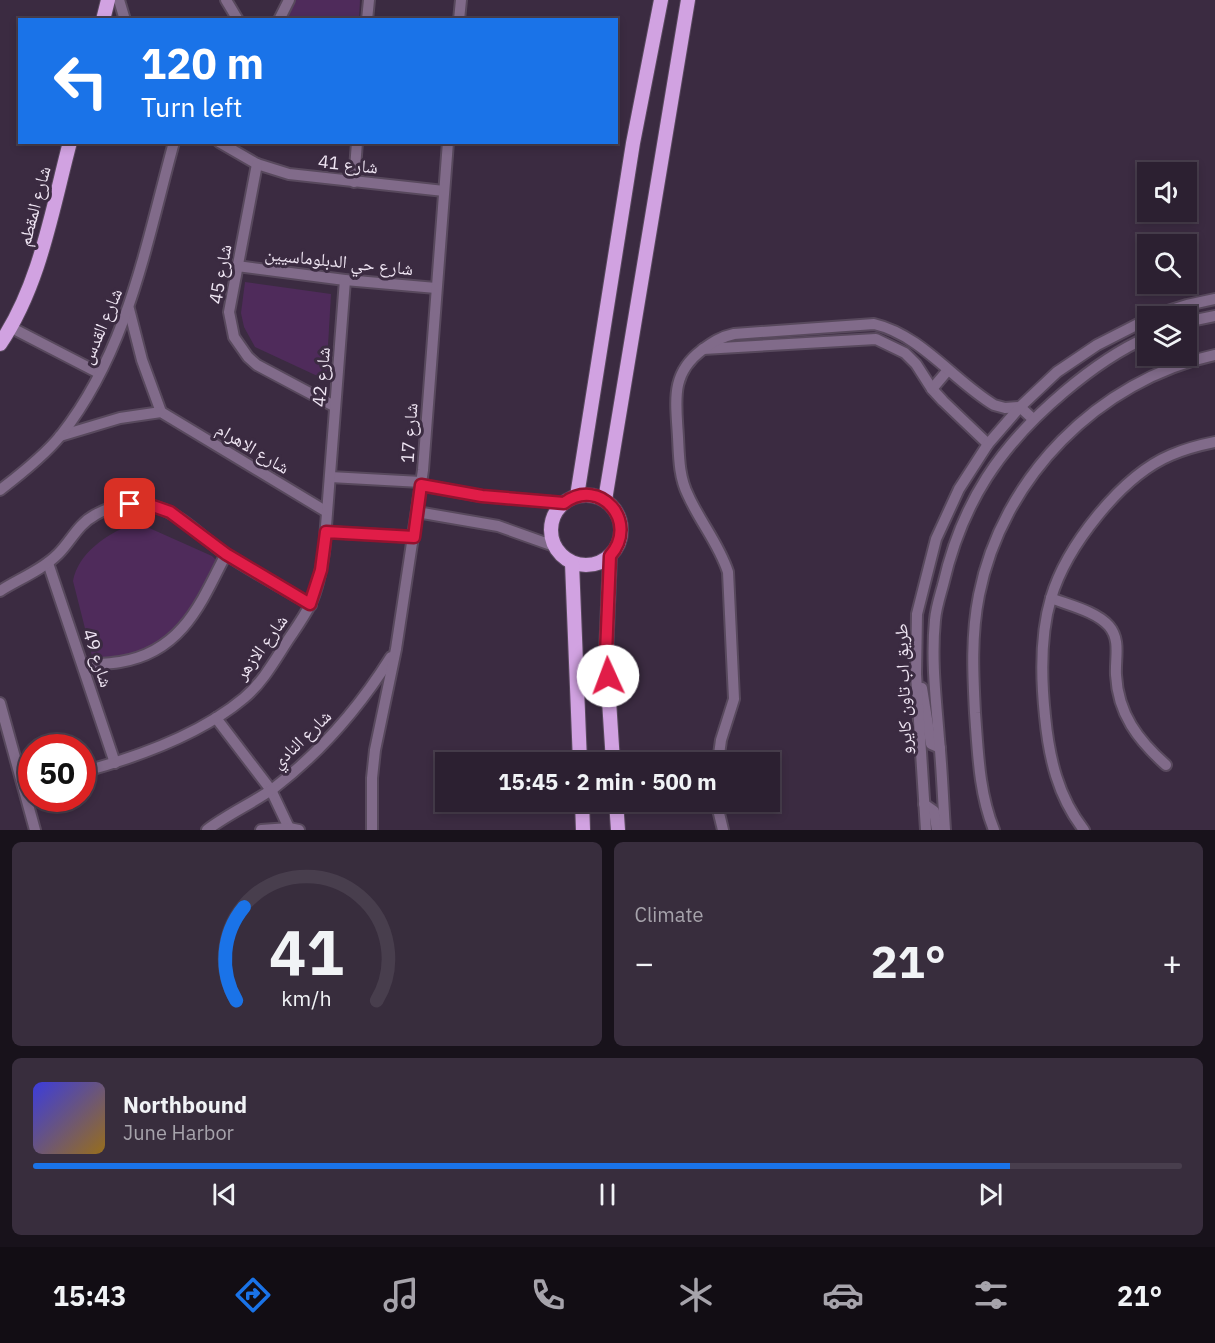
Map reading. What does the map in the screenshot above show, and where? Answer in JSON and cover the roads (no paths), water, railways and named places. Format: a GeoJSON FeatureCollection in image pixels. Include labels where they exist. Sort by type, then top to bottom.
{"type":"FeatureCollection","features":[{"type":"Feature","properties":{"kind":"main road"},"geometry":{"type":"LineString","coordinates":[[577,496],[633,143],[661,0]]}},
{"type":"Feature","properties":{"kind":"main road"},"geometry":{"type":"LineString","coordinates":[[605,500],[688,0]]}},
{"type":"Feature","properties":{"kind":"main road","name":"شارع المقطم"},"geometry":{"type":"LineString","coordinates":[[0,344],[26,294],[43,246],[69,144]]}},
{"type":"Feature","properties":{"kind":"main road"},"geometry":{"type":"LineString","coordinates":[[592,495],[605,500],[615,510],[622,531],[619,545],[610,556],[592,566],[572,563],[554,546],[551,531],[558,508],[577,496],[592,495]]}},
{"type":"Feature","properties":{"kind":"main road"},"geometry":{"type":"LineString","coordinates":[[610,556],[606,654],[612,752]]}},
{"type":"Feature","properties":{"kind":"main road"},"geometry":{"type":"LineString","coordinates":[[572,563],[580,752]]}},
{"type":"Feature","properties":{"kind":"main road"},"geometry":{"type":"LineString","coordinates":[[582,812],[583,830]]}},
{"type":"Feature","properties":{"kind":"main road"},"geometry":{"type":"LineString","coordinates":[[617,812],[618,830]]}},
{"type":"Feature","properties":{"kind":"street"},"geometry":{"type":"LineString","coordinates":[[226,0],[237,18]]}},
{"type":"Feature","properties":{"kind":"street"},"geometry":{"type":"LineString","coordinates":[[280,18],[289,0]]}},
{"type":"Feature","properties":{"kind":"street"},"geometry":{"type":"LineString","coordinates":[[367,18],[369,0]]}},
{"type":"Feature","properties":{"kind":"street"},"geometry":{"type":"LineString","coordinates":[[459,18],[461,0]]}},
{"type":"Feature","properties":{"kind":"street"},"geometry":{"type":"LineString","coordinates":[[108,5],[123,18]]}},
{"type":"Feature","properties":{"kind":"street","name":"شارع القدس"},"geometry":{"type":"LineString","coordinates":[[0,489],[15,479],[60,436],[78,411],[99,374],[129,309],[173,144]]}},
{"type":"Feature","properties":{"kind":"street","name":"شارع 41"},"geometry":{"type":"LineString","coordinates":[[222,144],[257,164],[289,174],[444,192]]}},
{"type":"Feature","properties":{"kind":"street"},"geometry":{"type":"LineString","coordinates":[[354,182],[357,144]]}},
{"type":"Feature","properties":{"kind":"street","name":"شارع 17"},"geometry":{"type":"LineString","coordinates":[[372,830],[372,778],[375,750],[396,649],[421,483],[448,144]]}},
{"type":"Feature","properties":{"kind":"street","name":"شارع 45"},"geometry":{"type":"LineString","coordinates":[[257,164],[229,312],[232,331],[240,348],[257,365],[334,406]]}},
{"type":"Feature","properties":{"kind":"street","name":"شارع حي الدبلوماسيين"},"geometry":{"type":"LineString","coordinates":[[237,266],[345,280],[436,288]]}},
{"type":"Feature","properties":{"kind":"street","name":"شارع 42"},"geometry":{"type":"LineString","coordinates":[[330,477],[345,280]]}},
{"type":"Feature","properties":{"kind":"street"},"geometry":{"type":"LineString","coordinates":[[1184,306],[1215,299]]}},
{"type":"Feature","properties":{"kind":"street"},"geometry":{"type":"LineString","coordinates":[[60,436],[100,423],[161,412],[142,360],[129,309]]}},
{"type":"Feature","properties":{"kind":"street"},"geometry":{"type":"LineString","coordinates":[[1197,320],[1215,316]]}},
{"type":"Feature","properties":{"kind":"street"},"geometry":{"type":"LineString","coordinates":[[719,752],[734,699],[728,572],[722,553],[688,496],[680,468],[677,383],[681,372],[692,357],[720,337],[734,334],[873,324],[890,328],[908,337],[994,405],[1005,408],[1020,407],[1033,419]]}},
{"type":"Feature","properties":{"kind":"street","name":"طريق اب تاون كايرو"},"geometry":{"type":"LineString","coordinates":[[926,830],[916,674],[917,614],[936,539],[959,489],[988,444],[1020,407],[1067,365],[1106,339],[1137,324]]}},
{"type":"Feature","properties":{"kind":"street"},"geometry":{"type":"LineString","coordinates":[[10,327],[99,374]]}},
{"type":"Feature","properties":{"kind":"street"},"geometry":{"type":"LineString","coordinates":[[785,330],[786,343]]}},
{"type":"Feature","properties":{"kind":"street"},"geometry":{"type":"LineString","coordinates":[[703,349],[876,339],[905,353],[916,364],[932,389],[988,444]]}},
{"type":"Feature","properties":{"kind":"street","name":"طريق اب تاون كايرو"},"geometry":{"type":"LineString","coordinates":[[945,830],[934,680],[934,627],[950,556],[966,512],[991,469],[1033,419],[1096,365],[1137,342]]}},
{"type":"Feature","properties":{"kind":"street"},"geometry":{"type":"LineString","coordinates":[[994,830],[980,780],[973,646],[980,593],[996,539],[1010,511],[1043,460],[1086,417],[1139,382],[1170,369],[1215,355]]}},
{"type":"Feature","properties":{"kind":"street"},"geometry":{"type":"LineString","coordinates":[[932,389],[948,370]]}},
{"type":"Feature","properties":{"kind":"street","name":"شارع الاهرام"},"geometry":{"type":"LineString","coordinates":[[161,412],[327,512]]}},
{"type":"Feature","properties":{"kind":"street"},"geometry":{"type":"LineString","coordinates":[[1084,830],[1072,815],[1060,792],[1047,734],[1042,666],[1051,598],[1066,563],[1081,539],[1110,502],[1138,476],[1170,456],[1215,442]]}},
{"type":"Feature","properties":{"kind":"street"},"geometry":{"type":"LineString","coordinates":[[330,477],[421,483],[482,496],[564,503]]}},
{"type":"Feature","properties":{"kind":"street","name":"شارع الازهر"},"geometry":{"type":"LineString","coordinates":[[96,768],[169,741],[216,718],[245,697],[269,671],[310,604],[321,570],[330,477]]}},
{"type":"Feature","properties":{"kind":"street"},"geometry":{"type":"LineString","coordinates":[[0,591],[48,563],[66,545],[77,529],[92,516],[111,507],[130,504],[150,505],[170,512],[226,554],[310,604]]}},
{"type":"Feature","properties":{"kind":"street"},"geometry":{"type":"LineString","coordinates":[[417,512],[498,526],[554,546]]}},
{"type":"Feature","properties":{"kind":"street"},"geometry":{"type":"LineString","coordinates":[[326,532],[414,537]]}},
{"type":"Feature","properties":{"kind":"street"},"geometry":{"type":"LineString","coordinates":[[83,665],[120,662],[136,658],[166,643],[190,620],[226,554]]}},
{"type":"Feature","properties":{"kind":"street","name":"شارع 49"},"geometry":{"type":"LineString","coordinates":[[48,563],[115,763]]}},
{"type":"Feature","properties":{"kind":"street"},"geometry":{"type":"LineString","coordinates":[[1051,598],[1100,618],[1108,625],[1117,644],[1116,674],[1125,713],[1145,747],[1166,765]]}},
{"type":"Feature","properties":{"kind":"street","name":"شارع النادي"},"geometry":{"type":"LineString","coordinates":[[207,830],[226,816],[271,790],[310,758],[367,695],[396,649]]}},
{"type":"Feature","properties":{"kind":"street"},"geometry":{"type":"LineString","coordinates":[[916,674],[924,694],[931,744],[940,748]]}},
{"type":"Feature","properties":{"kind":"street"},"geometry":{"type":"LineString","coordinates":[[0,704],[18,759]]}},
{"type":"Feature","properties":{"kind":"street"},"geometry":{"type":"LineString","coordinates":[[216,718],[271,790],[294,829],[261,830]]}},
{"type":"Feature","properties":{"kind":"street"},"geometry":{"type":"LineString","coordinates":[[924,804],[934,811],[937,830]]}},
{"type":"Feature","properties":{"kind":"street"},"geometry":{"type":"LineString","coordinates":[[32,812],[35,830]]}},
{"type":"Feature","properties":{"kind":"street"},"geometry":{"type":"LineString","coordinates":[[719,812],[723,830]]}}]}
